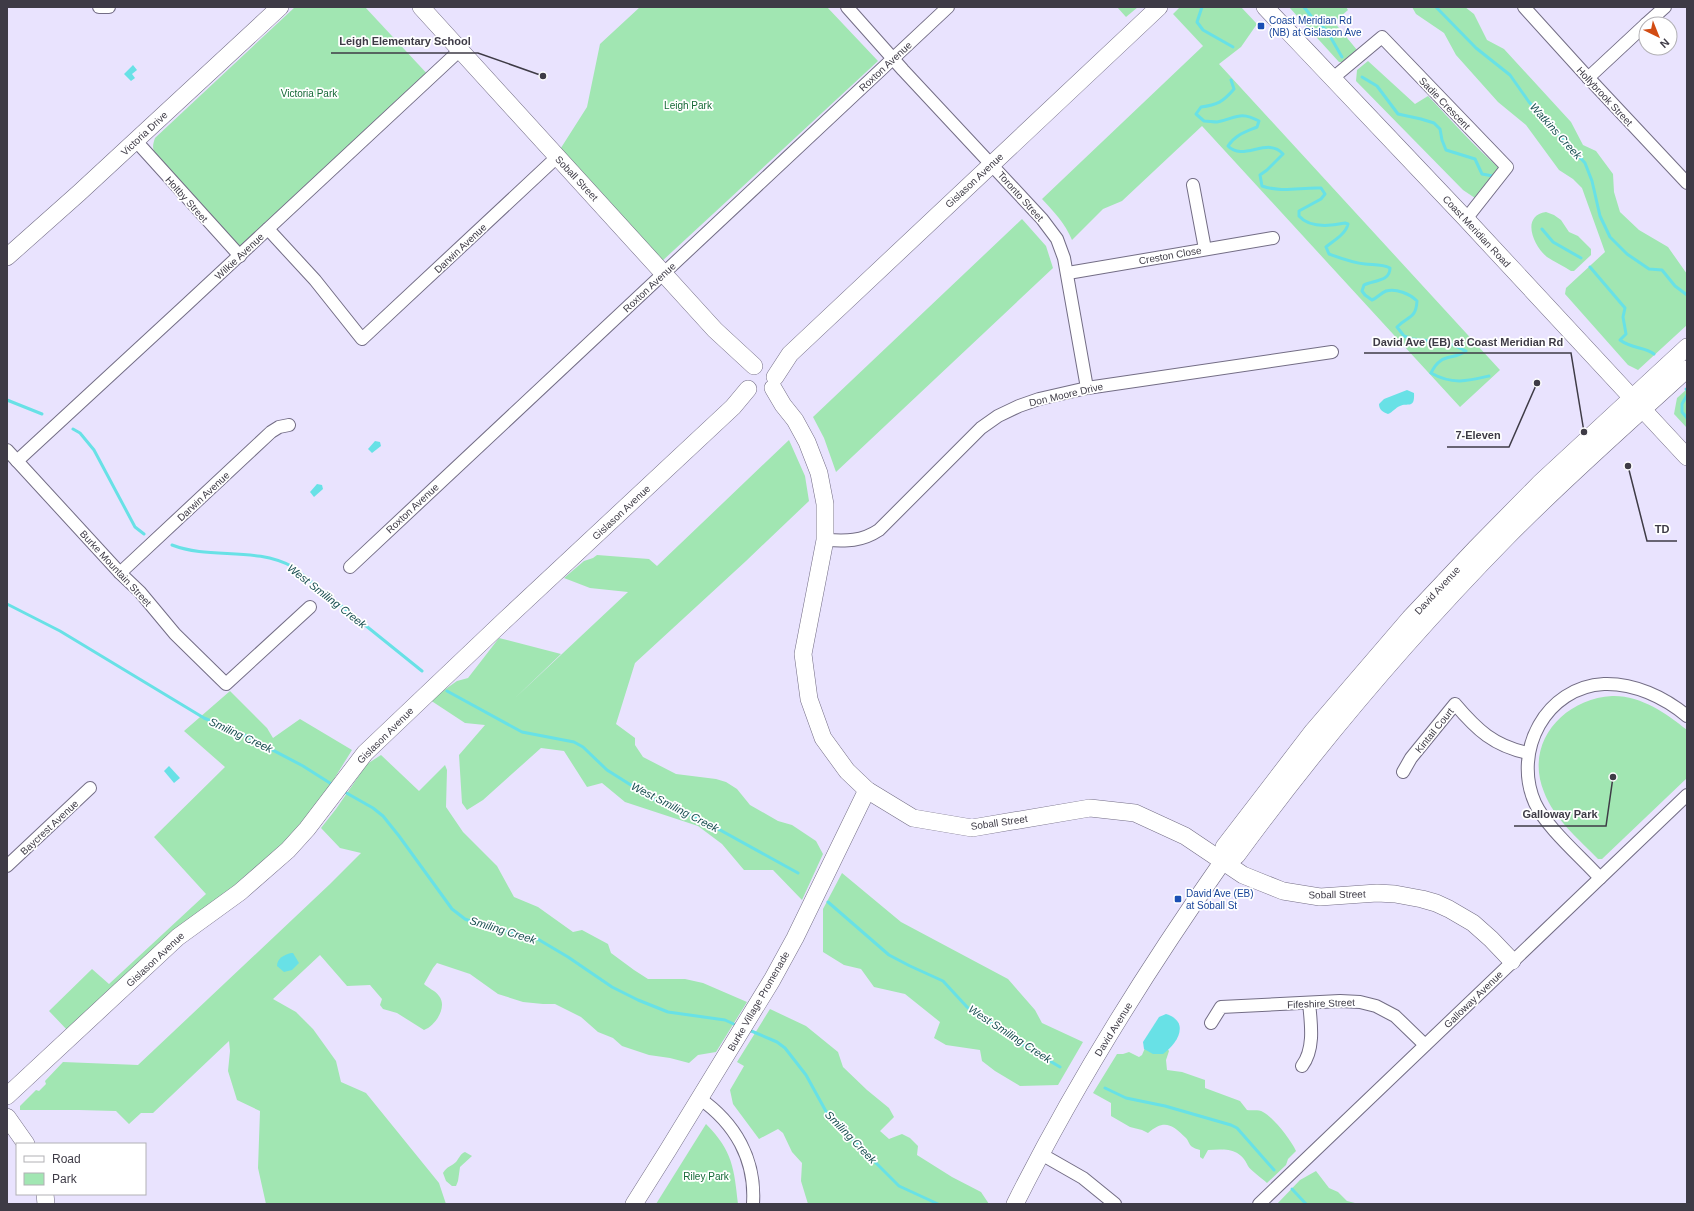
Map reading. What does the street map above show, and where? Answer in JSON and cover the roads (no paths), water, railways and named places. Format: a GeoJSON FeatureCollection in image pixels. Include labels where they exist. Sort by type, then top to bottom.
{"type":"FeatureCollection","features":[{"type":"Feature","properties":{"kind":"street"},"geometry":{"type":"LineString","coordinates":[[99,7],[109,7]]}},
{"type":"Feature","properties":{"kind":"street","name":"Victoria Drive"},"geometry":{"type":"LineString","coordinates":[[7,257],[136,141],[280,7]]}},
{"type":"Feature","properties":{"kind":"street","name":"Soball Street"},"geometry":{"type":"LineString","coordinates":[[421,7],[733,348],[760,381],[784,405],[795,420],[807,442],[819,473],[824,504],[825,540],[803,654],[809,699],[823,738],[847,771],[867,790],[913,818],[972,828],[1090,808],[1135,813],[1185,836],[1259,882],[1295,894],[1320,896],[1377,893],[1408,895],[1449,908],[1473,923],[1512,961]]}},
{"type":"Feature","properties":{"kind":"street","name":"Toronto Street"},"geometry":{"type":"LineString","coordinates":[[847,7],[1052,231],[1062,250],[1068,273],[1087,388]]}},
{"type":"Feature","properties":{"kind":"street","name":"Roxton Avenue"},"geometry":{"type":"LineString","coordinates":[[350,567],[948,7]]}},
{"type":"Feature","properties":{"kind":"street","name":"Gislason Avenue"},"geometry":{"type":"LineString","coordinates":[[7,1096],[178,937],[231,900],[288,850],[327,804],[353,766],[365,752],[1159,7]]}},
{"type":"Feature","properties":{"kind":"street","name":"Coast Meridian Road"},"geometry":{"type":"LineString","coordinates":[[1265,7],[1466,219],[1687,457]]}},
{"type":"Feature","properties":{"kind":"street","name":"Hollybrook Street"},"geometry":{"type":"LineString","coordinates":[[1524,7],[1588,78],[1687,183]]}},
{"type":"Feature","properties":{"kind":"street"},"geometry":{"type":"LineString","coordinates":[[1655,16],[1665,7]]}},
{"type":"Feature","properties":{"kind":"street"},"geometry":{"type":"LineString","coordinates":[[1588,78],[1638,31]]}},
{"type":"Feature","properties":{"kind":"street","name":"Sadie Crescent"},"geometry":{"type":"LineString","coordinates":[[1333,78],[1382,37],[1507,167],[1466,219]]}},
{"type":"Feature","properties":{"kind":"street","name":"Wilkie Avenue"},"geometry":{"type":"LineString","coordinates":[[16,461],[240,256],[460,50]]}},
{"type":"Feature","properties":{"kind":"street","name":"Holtby Street"},"geometry":{"type":"LineString","coordinates":[[136,141],[240,256]]}},
{"type":"Feature","properties":{"kind":"street","name":"Darwin Avenue"},"geometry":{"type":"LineString","coordinates":[[268,229],[315,280],[362,339],[557,157]]}},
{"type":"Feature","properties":{"kind":"street"},"geometry":{"type":"LineString","coordinates":[[1193,185],[1205,249]]}},
{"type":"Feature","properties":{"kind":"street","name":"Creston Close"},"geometry":{"type":"LineString","coordinates":[[1068,273],[1273,238]]}},
{"type":"Feature","properties":{"kind":"street","name":"David Avenue"},"geometry":{"type":"LineString","coordinates":[[1015,1204],[1041,1154],[1106,1040],[1173,932],[1223,861],[1231,860],[1237,855],[1281,796],[1347,714],[1445,602],[1507,537],[1554,492],[1638,404],[1687,347]]}},
{"type":"Feature","properties":{"kind":"street","name":"Don Moore Drive"},"geometry":{"type":"LineString","coordinates":[[825,540],[847,542],[872,535],[879,530],[969,440],[998,416],[1019,406],[1039,399],[1087,388],[1332,352]]}},
{"type":"Feature","properties":{"kind":"street","name":"David Avenue"},"geometry":{"type":"LineString","coordinates":[[1638,404],[1687,369]]}},
{"type":"Feature","properties":{"kind":"street","name":"Darwin Avenue"},"geometry":{"type":"LineString","coordinates":[[120,574],[271,432],[279,427],[289,426]]}},
{"type":"Feature","properties":{"kind":"street","name":"Burke Mountain Street"},"geometry":{"type":"LineString","coordinates":[[7,450],[120,574],[140,592],[175,634],[226,684],[310,607]]}},
{"type":"Feature","properties":{"kind":"street"},"geometry":{"type":"LineString","coordinates":[[1600,878],[1548,823],[1532,796],[1528,780],[1528,753],[1539,725],[1552,708],[1571,695],[1593,686],[1603,684],[1632,686],[1661,699],[1687,716]]}},
{"type":"Feature","properties":{"kind":"street","name":"Kintail Court"},"geometry":{"type":"LineString","coordinates":[[1403,772],[1408,762],[1455,704],[1475,726],[1492,740],[1508,748],[1528,753]]}},
{"type":"Feature","properties":{"kind":"street","name":"Baycrest Avenue"},"geometry":{"type":"LineString","coordinates":[[7,866],[90,788]]}},
{"type":"Feature","properties":{"kind":"street","name":"Burke Village Promenade"},"geometry":{"type":"LineString","coordinates":[[634,1204],[730,1050],[792,943],[867,790]]}},
{"type":"Feature","properties":{"kind":"street","name":"Galloway Avenue"},"geometry":{"type":"LineString","coordinates":[[1259,1204],[1687,795]]}},
{"type":"Feature","properties":{"kind":"street","name":"Fifeshire Street"},"geometry":{"type":"LineString","coordinates":[[1211,1023],[1221,1007],[1352,1001],[1376,1006],[1395,1016],[1425,1045]]}},
{"type":"Feature","properties":{"kind":"street"},"geometry":{"type":"LineString","coordinates":[[1302,1066],[1307,1058],[1310,1047],[1309,1003]]}},
{"type":"Feature","properties":{"kind":"street"},"geometry":{"type":"LineString","coordinates":[[699,1098],[724,1118],[739,1141],[749,1165],[753,1204]]}},
{"type":"Feature","properties":{"kind":"street"},"geometry":{"type":"LineString","coordinates":[[7,1117],[25,1143]]}},
{"type":"Feature","properties":{"kind":"street"},"geometry":{"type":"LineString","coordinates":[[1041,1154],[1083,1178],[1115,1204]]}},
{"type":"Feature","properties":{"kind":"waterway"},"geometry":{"type":"LineString","coordinates":[[1202,7],[1197,22],[1203,30],[1233,47]]}},
{"type":"Feature","properties":{"kind":"waterway"},"geometry":{"type":"LineString","coordinates":[[1304,7],[1327,31],[1342,57]]}},
{"type":"Feature","properties":{"kind":"waterway","name":"Watkins Creek"},"geometry":{"type":"LineString","coordinates":[[1436,7],[1476,48],[1510,75],[1529,102],[1585,163],[1592,181],[1600,216],[1610,237],[1627,254],[1649,269],[1662,270],[1675,286],[1687,295]]}},
{"type":"Feature","properties":{"kind":"waterway"},"geometry":{"type":"LineString","coordinates":[[1362,77],[1377,86],[1398,114],[1434,123],[1440,129],[1446,150],[1475,159],[1482,174],[1493,176]]}},
{"type":"Feature","properties":{"kind":"waterway"},"geometry":{"type":"LineString","coordinates":[[1231,80],[1234,89],[1226,97],[1216,104],[1201,107],[1196,114],[1204,121],[1217,122],[1237,116],[1247,116],[1259,121],[1257,127],[1237,136],[1228,146],[1234,150],[1241,151],[1270,147],[1277,149],[1283,154],[1260,175],[1262,186],[1277,189],[1321,188],[1325,194],[1321,199],[1299,211],[1299,216],[1309,223],[1321,226],[1345,223],[1348,224],[1345,231],[1326,247],[1329,254],[1356,263],[1381,265],[1390,268],[1389,273],[1384,278],[1364,285],[1362,291],[1365,295],[1372,300],[1386,291],[1394,290],[1411,296],[1417,301],[1415,311],[1411,317],[1397,327],[1404,336],[1412,339],[1431,341],[1440,339],[1466,351],[1443,359],[1435,366],[1431,373],[1453,381],[1489,376]]}},
{"type":"Feature","properties":{"kind":"waterway"},"geometry":{"type":"LineString","coordinates":[[1542,229],[1553,242],[1581,258]]}},
{"type":"Feature","properties":{"kind":"waterway"},"geometry":{"type":"LineString","coordinates":[[1590,267],[1625,308],[1623,317],[1626,334],[1620,340],[1654,354]]}},
{"type":"Feature","properties":{"kind":"waterway"},"geometry":{"type":"LineString","coordinates":[[1687,395],[1682,404],[1682,412],[1687,418]]}},
{"type":"Feature","properties":{"kind":"waterway","name":"West Smiling Creek"},"geometry":{"type":"LineString","coordinates":[[7,400],[42,414]]}},
{"type":"Feature","properties":{"kind":"waterway","name":"West Smiling Creek"},"geometry":{"type":"LineString","coordinates":[[73,429],[80,433],[94,450],[135,527],[144,534]]}},
{"type":"Feature","properties":{"kind":"waterway","name":"West Smiling Creek"},"geometry":{"type":"LineString","coordinates":[[172,545],[202,552],[264,557],[293,567],[422,671]]}},
{"type":"Feature","properties":{"kind":"waterway","name":"Smiling Creek"},"geometry":{"type":"LineString","coordinates":[[7,604],[60,631],[204,718],[246,736],[303,766],[333,785]]}},
{"type":"Feature","properties":{"kind":"waterway","name":"West Smiling Creek"},"geometry":{"type":"LineString","coordinates":[[447,691],[522,732],[574,742],[583,747],[607,770],[653,799],[702,820],[798,873]]}},
{"type":"Feature","properties":{"kind":"waterway","name":"Smiling Creek"},"geometry":{"type":"LineString","coordinates":[[343,791],[373,808],[383,816],[452,909],[465,919],[478,924],[536,938],[568,957],[612,987],[638,1000],[668,1012],[725,1020],[738,1026]]}},
{"type":"Feature","properties":{"kind":"waterway","name":"West Smiling Creek"},"geometry":{"type":"LineString","coordinates":[[828,902],[889,955],[943,981],[967,1007],[1023,1045],[1060,1067]]}},
{"type":"Feature","properties":{"kind":"waterway","name":"Smiling Creek"},"geometry":{"type":"LineString","coordinates":[[749,1030],[777,1042],[785,1048],[806,1075],[828,1115],[899,1186],[938,1204]]}},
{"type":"Feature","properties":{"kind":"waterway","name":"West Smiling Creek"},"geometry":{"type":"LineString","coordinates":[[1105,1088],[1126,1098],[1165,1106],[1231,1125],[1237,1128],[1274,1170]]}},
{"type":"Feature","properties":{"kind":"waterway","name":"West Smiling Creek"},"geometry":{"type":"LineString","coordinates":[[1292,1189],[1306,1204]]}},
{"type":"Feature","properties":{"kind":"place","name":"Coast Meridian Rd (NB) at Gislason Ave"},"geometry":{"type":"Point","coordinates":[1261,26]}},
{"type":"Feature","properties":{"kind":"place","name":"Leigh Elementary School"},"geometry":{"type":"Point","coordinates":[543,76]}},
{"type":"Feature","properties":{"kind":"place","name":"7-Eleven"},"geometry":{"type":"Point","coordinates":[1537,383]}},
{"type":"Feature","properties":{"kind":"place","name":"David Ave (EB) at Coast Meridian Rd"},"geometry":{"type":"Point","coordinates":[1584,432]}},
{"type":"Feature","properties":{"kind":"place","name":"TD"},"geometry":{"type":"Point","coordinates":[1628,466]}},
{"type":"Feature","properties":{"kind":"place","name":"Galloway Park"},"geometry":{"type":"Point","coordinates":[1613,777]}},
{"type":"Feature","properties":{"kind":"place","name":"David Ave (EB) at Soball St"},"geometry":{"type":"Point","coordinates":[1178,899]}},
{"type":"Feature","properties":{"kind":"park label","name":"Victoria Park"},"geometry":{"type":"Point","coordinates":[309,93]}},
{"type":"Feature","properties":{"kind":"park label","name":"Leigh Park"},"geometry":{"type":"Point","coordinates":[688,105]}},
{"type":"Feature","properties":{"kind":"park label","name":"Riley Park"},"geometry":{"type":"Point","coordinates":[706,1176]}}]}
